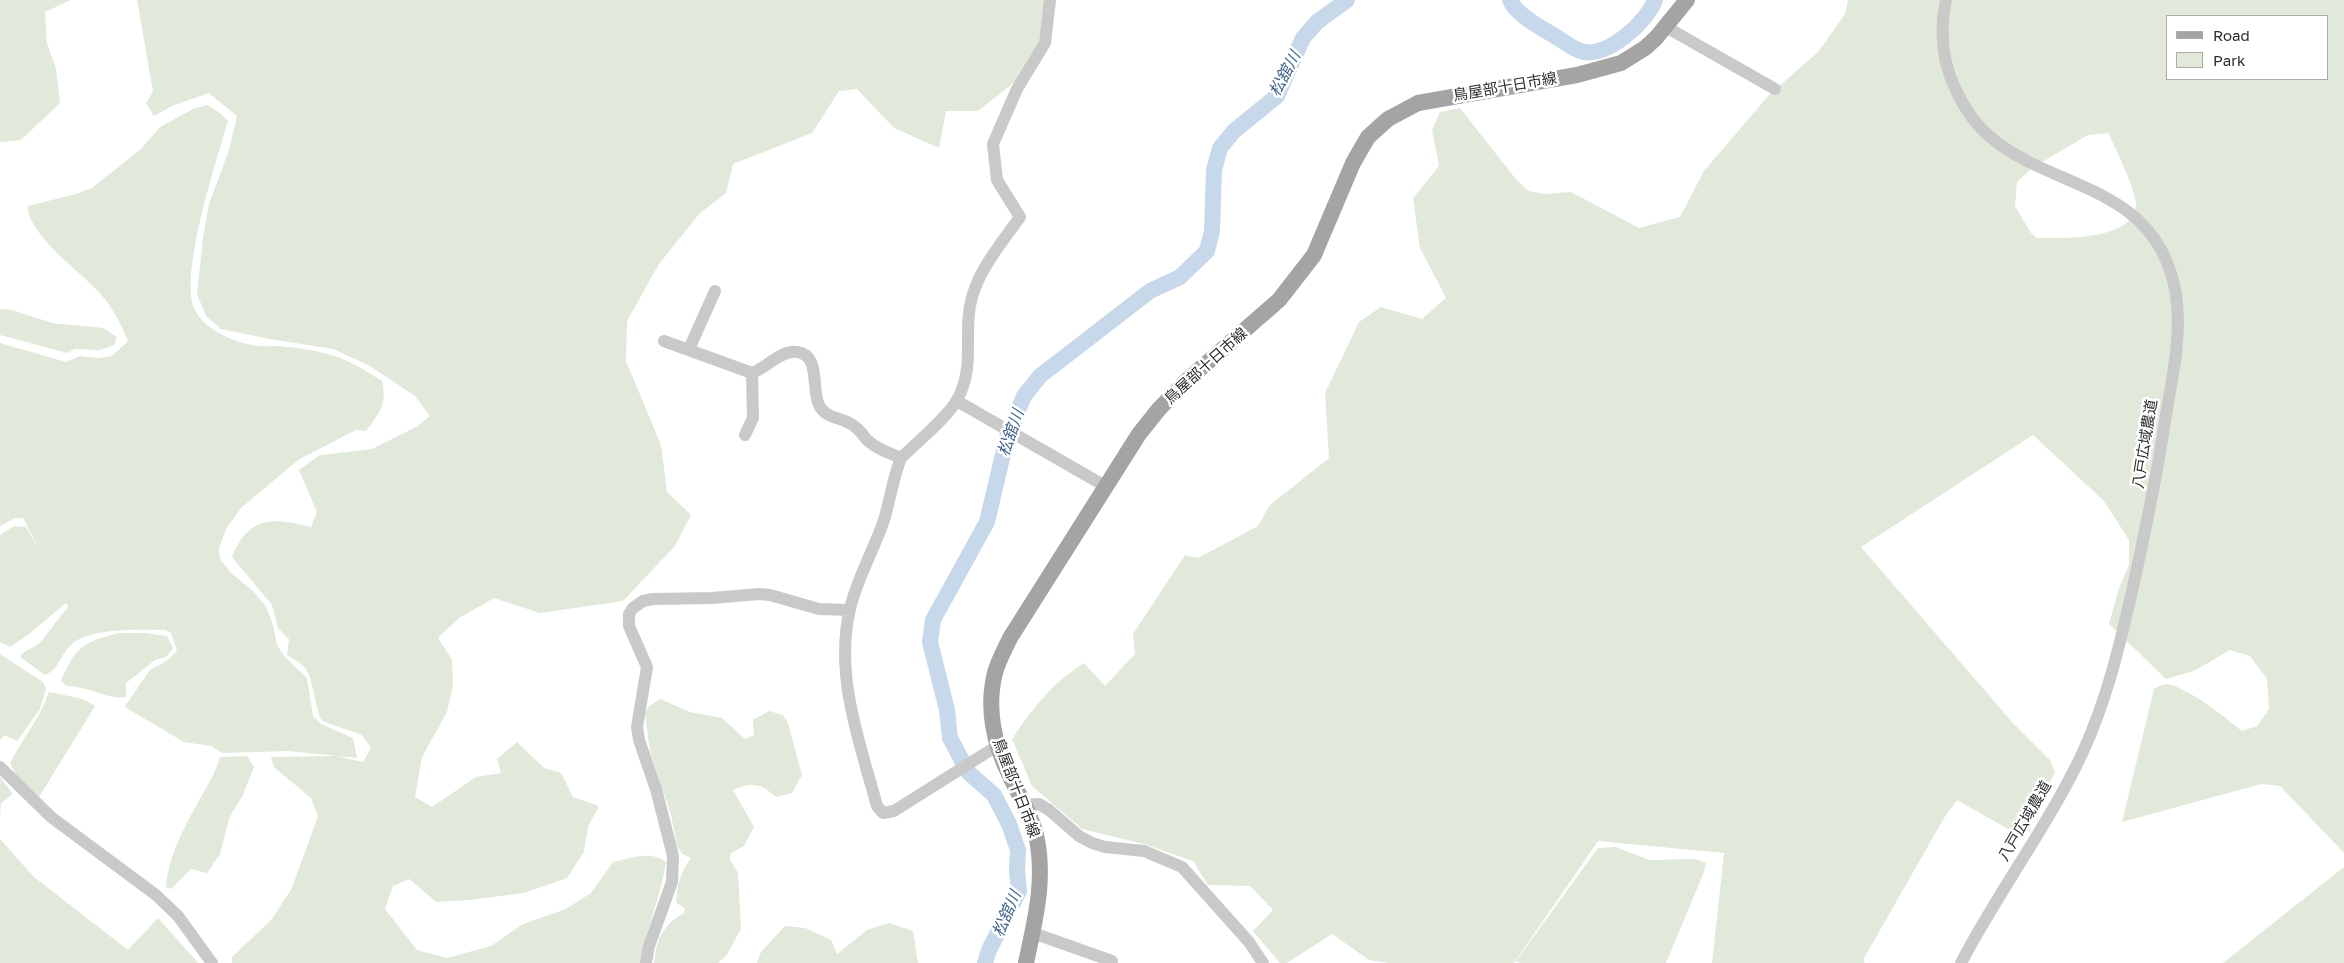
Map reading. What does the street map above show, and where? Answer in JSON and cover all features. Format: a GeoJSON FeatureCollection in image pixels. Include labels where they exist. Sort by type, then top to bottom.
{"type":"FeatureCollection","features":[{"type":"Feature","properties":{"kind":"main road","name":"鳥屋部十日市線"},"geometry":{"type":"LineString","coordinates":[[1026,963],[1039,901],[1040,859],[1035,834],[1025,805],[1009,776],[997,746],[992,724],[991,700],[995,672],[1010,638],[1139,434],[1159,409],[1185,382],[1279,300],[1296,279],[1314,255],[1360,149],[1378,127],[1402,110],[1418,104],[1602,70],[1632,57],[1645,48],[1666,27],[1687,0]]}},
{"type":"Feature","properties":{"kind":"street"},"geometry":{"type":"LineString","coordinates":[[997,746],[894,811],[883,813],[877,806],[851,709],[845,670],[850,610],[863,568],[883,521],[901,458],[957,401],[970,359],[970,307],[975,288],[982,273],[1020,217],[997,180],[993,144],[1017,89],[1045,43],[1050,0]]}},
{"type":"Feature","properties":{"kind":"street","name":"八戸広域農道"},"geometry":{"type":"LineString","coordinates":[[1946,0],[1942,28],[1943,49],[1948,73],[1968,112],[1981,128],[1997,142],[2019,156],[2104,195],[2140,222],[2159,245],[2172,274],[2178,318],[2172,373],[2155,484],[2108,691],[2081,756],[1961,963]]}},
{"type":"Feature","properties":{"kind":"street"},"geometry":{"type":"LineString","coordinates":[[1666,27],[1775,90]]}},
{"type":"Feature","properties":{"kind":"street"},"geometry":{"type":"LineString","coordinates":[[688,349],[715,291]]}},
{"type":"Feature","properties":{"kind":"street"},"geometry":{"type":"LineString","coordinates":[[664,342],[752,373]]}},
{"type":"Feature","properties":{"kind":"street"},"geometry":{"type":"LineString","coordinates":[[752,373],[789,352],[798,352],[806,356],[811,363],[816,397],[822,411],[829,416],[854,425],[878,448],[901,458]]}},
{"type":"Feature","properties":{"kind":"street"},"geometry":{"type":"LineString","coordinates":[[745,435],[753,418],[752,373]]}},
{"type":"Feature","properties":{"kind":"street"},"geometry":{"type":"LineString","coordinates":[[957,401],[1105,486]]}},
{"type":"Feature","properties":{"kind":"street"},"geometry":{"type":"LineString","coordinates":[[646,963],[649,946],[672,882],[673,856],[656,789],[639,740],[637,727],[647,667],[629,626],[629,614],[633,608],[643,601],[653,599],[712,598],[759,594],[770,595],[819,609],[850,610]]}},
{"type":"Feature","properties":{"kind":"street"},"geometry":{"type":"LineString","coordinates":[[0,767],[52,817],[156,895],[178,916],[212,963]]}},
{"type":"Feature","properties":{"kind":"street"},"geometry":{"type":"LineString","coordinates":[[1025,805],[1039,804],[1049,810],[1079,836],[1092,843],[1105,847],[1144,852],[1182,868],[1249,942],[1263,963]]}},
{"type":"Feature","properties":{"kind":"street"},"geometry":{"type":"LineString","coordinates":[[1033,933],[1100,956],[1112,961],[1111,963]]}},
{"type":"Feature","properties":{"kind":"green space"},"geometry":{"type":"Polygon","coordinates":[[[0,0],[71,0],[45,12],[47,43],[56,69],[60,103],[21,140],[0,142],[0,0]]]}},
{"type":"Feature","properties":{"kind":"green space"},"geometry":{"type":"Polygon","coordinates":[[[137,0],[1051,0],[1036,52],[1021,77],[978,111],[946,111],[939,148],[894,128],[857,89],[839,91],[812,133],[733,164],[726,193],[699,214],[659,264],[627,321],[626,361],[661,445],[667,492],[691,515],[675,546],[623,601],[540,613],[494,598],[459,618],[438,638],[452,660],[453,685],[447,712],[422,757],[415,797],[432,807],[476,777],[501,773],[497,759],[517,742],[544,768],[561,773],[573,797],[599,806],[588,827],[584,852],[567,878],[524,893],[436,902],[409,879],[393,886],[385,909],[417,950],[447,958],[491,946],[523,924],[566,909],[591,893],[613,862],[634,857],[654,856],[666,862],[661,888],[640,963],[232,963],[232,957],[272,919],[292,888],[318,816],[311,798],[274,767],[271,757],[336,756],[363,762],[371,748],[362,735],[322,721],[307,671],[287,655],[289,639],[278,628],[272,605],[232,557],[238,544],[246,534],[254,527],[263,523],[274,521],[311,527],[317,512],[299,470],[320,455],[372,449],[418,426],[430,416],[415,396],[370,366],[333,349],[221,329],[206,316],[197,294],[203,238],[209,204],[229,150],[237,116],[209,93],[172,106],[154,116],[146,103],[153,91],[137,0]]]}},
{"type":"Feature","properties":{"kind":"green space"},"geometry":{"type":"Polygon","coordinates":[[[1848,0],[2344,0],[2344,853],[2280,786],[2261,784],[2122,822],[2154,689],[2168,684],[2181,689],[2208,705],[2242,731],[2257,726],[2269,709],[2267,679],[2250,656],[2230,650],[2194,671],[2166,679],[2109,624],[2119,588],[2129,565],[2129,540],[2104,501],[2033,435],[1861,547],[2012,722],[2050,760],[2055,773],[2022,833],[2008,829],[1957,800],[1944,818],[1863,960],[1865,963],[1712,963],[1724,853],[1598,841],[1514,963],[1389,963],[1369,960],[1332,934],[1287,963],[1280,963],[1253,931],[1273,910],[1250,886],[1208,885],[1193,861],[1144,844],[1082,829],[1032,786],[1012,739],[1044,696],[1073,670],[1084,663],[1105,686],[1135,654],[1133,634],[1185,555],[1198,558],[1258,526],[1270,505],[1329,458],[1325,393],[1359,322],[1381,307],[1422,319],[1446,298],[1420,248],[1413,198],[1439,166],[1432,130],[1440,112],[1460,108],[1515,178],[1528,191],[1545,194],[1571,192],[1639,228],[1680,217],[1704,171],[1769,95],[1819,51],[1845,14],[1848,0]],[[2108,133],[2088,135],[2032,168],[2017,182],[2015,206],[2030,232],[2037,238],[2079,237],[2111,231],[2124,225],[2133,216],[2136,204],[2133,190],[2108,133]]]}},
{"type":"Feature","properties":{"kind":"green space"},"geometry":{"type":"Polygon","coordinates":[[[207,105],[220,113],[228,121],[208,189],[195,245],[191,271],[191,294],[195,310],[212,329],[236,341],[255,346],[279,346],[322,352],[356,365],[382,381],[383,402],[375,419],[366,431],[356,430],[298,460],[241,508],[226,529],[219,548],[220,559],[230,572],[253,591],[265,605],[272,621],[277,645],[284,656],[307,678],[313,716],[321,724],[353,738],[357,758],[288,751],[222,753],[211,746],[184,742],[128,709],[125,706],[150,670],[165,662],[177,651],[171,633],[165,630],[129,630],[89,635],[70,646],[56,666],[45,675],[20,657],[24,652],[39,644],[68,607],[66,603],[29,634],[10,647],[0,642],[0,535],[14,526],[26,527],[40,551],[23,518],[15,518],[0,526],[0,343],[66,362],[80,356],[98,358],[112,356],[128,341],[103,296],[45,240],[30,216],[28,206],[92,188],[141,149],[160,127],[193,109],[207,105]]]}},
{"type":"Feature","properties":{"kind":"green space"},"geometry":{"type":"Polygon","coordinates":[[[0,309],[12,310],[52,323],[103,328],[117,337],[114,345],[100,350],[75,349],[67,353],[0,335],[0,309]]]}},
{"type":"Feature","properties":{"kind":"green space"},"geometry":{"type":"Polygon","coordinates":[[[118,633],[145,633],[167,636],[173,648],[166,657],[155,660],[126,683],[126,697],[113,697],[82,688],[66,686],[61,680],[82,647],[88,643],[118,633]]]}},
{"type":"Feature","properties":{"kind":"green space"},"geometry":{"type":"Polygon","coordinates":[[[0,654],[43,682],[46,689],[40,709],[17,741],[4,735],[0,740],[0,654]]]}},
{"type":"Feature","properties":{"kind":"green space"},"geometry":{"type":"Polygon","coordinates":[[[49,692],[83,699],[95,706],[39,797],[17,777],[10,763],[46,701],[49,692]]]}},
{"type":"Feature","properties":{"kind":"green space"},"geometry":{"type":"Polygon","coordinates":[[[660,699],[690,712],[722,718],[745,739],[754,735],[753,720],[769,711],[783,715],[788,723],[802,775],[792,793],[776,797],[756,785],[733,790],[754,827],[744,846],[731,853],[730,860],[738,873],[741,929],[726,956],[718,963],[654,963],[657,946],[662,934],[670,923],[684,913],[685,908],[676,903],[677,890],[682,874],[691,858],[682,854],[677,846],[671,815],[650,751],[645,714],[648,707],[660,699]]]}},
{"type":"Feature","properties":{"kind":"green space"},"geometry":{"type":"Polygon","coordinates":[[[247,756],[254,767],[242,797],[230,816],[220,854],[207,873],[191,869],[171,889],[166,887],[167,876],[176,845],[213,776],[220,757],[247,756]]]}},
{"type":"Feature","properties":{"kind":"green space"},"geometry":{"type":"Polygon","coordinates":[[[0,777],[13,794],[1,803],[0,820],[0,777]]]}},
{"type":"Feature","properties":{"kind":"green space"},"geometry":{"type":"Polygon","coordinates":[[[0,839],[34,877],[128,950],[158,918],[198,963],[0,963],[0,839]]]}},
{"type":"Feature","properties":{"kind":"green space"},"geometry":{"type":"Polygon","coordinates":[[[1616,847],[1649,860],[1695,859],[1706,863],[1666,963],[1520,963],[1516,961],[1598,848],[1616,847]]]}},
{"type":"Feature","properties":{"kind":"green space"},"geometry":{"type":"Polygon","coordinates":[[[2344,867],[2344,963],[2223,963],[2344,867]]]}},
{"type":"Feature","properties":{"kind":"green space"},"geometry":{"type":"Polygon","coordinates":[[[889,923],[913,931],[918,963],[757,963],[761,952],[785,926],[805,928],[831,940],[837,954],[867,930],[889,923]]]}},
{"type":"Feature","properties":{"kind":"waterway","name":"松舘川"},"geometry":{"type":"LineString","coordinates":[[985,963],[989,950],[1019,891],[1018,850],[1009,824],[994,795],[968,772],[950,738],[947,710],[930,642],[933,620],[987,522],[1007,437],[1024,396],[1040,376],[1150,291],[1180,277],[1207,251],[1212,231],[1214,170],[1220,148],[1234,131],[1277,96],[1303,38],[1317,22],[1347,0]]}},
{"type":"Feature","properties":{"kind":"waterway","name":"松舘川"},"geometry":{"type":"LineString","coordinates":[[1510,0],[1516,10],[1532,22],[1570,46],[1584,52],[1605,49],[1626,36],[1644,18],[1655,0]]}}]}
